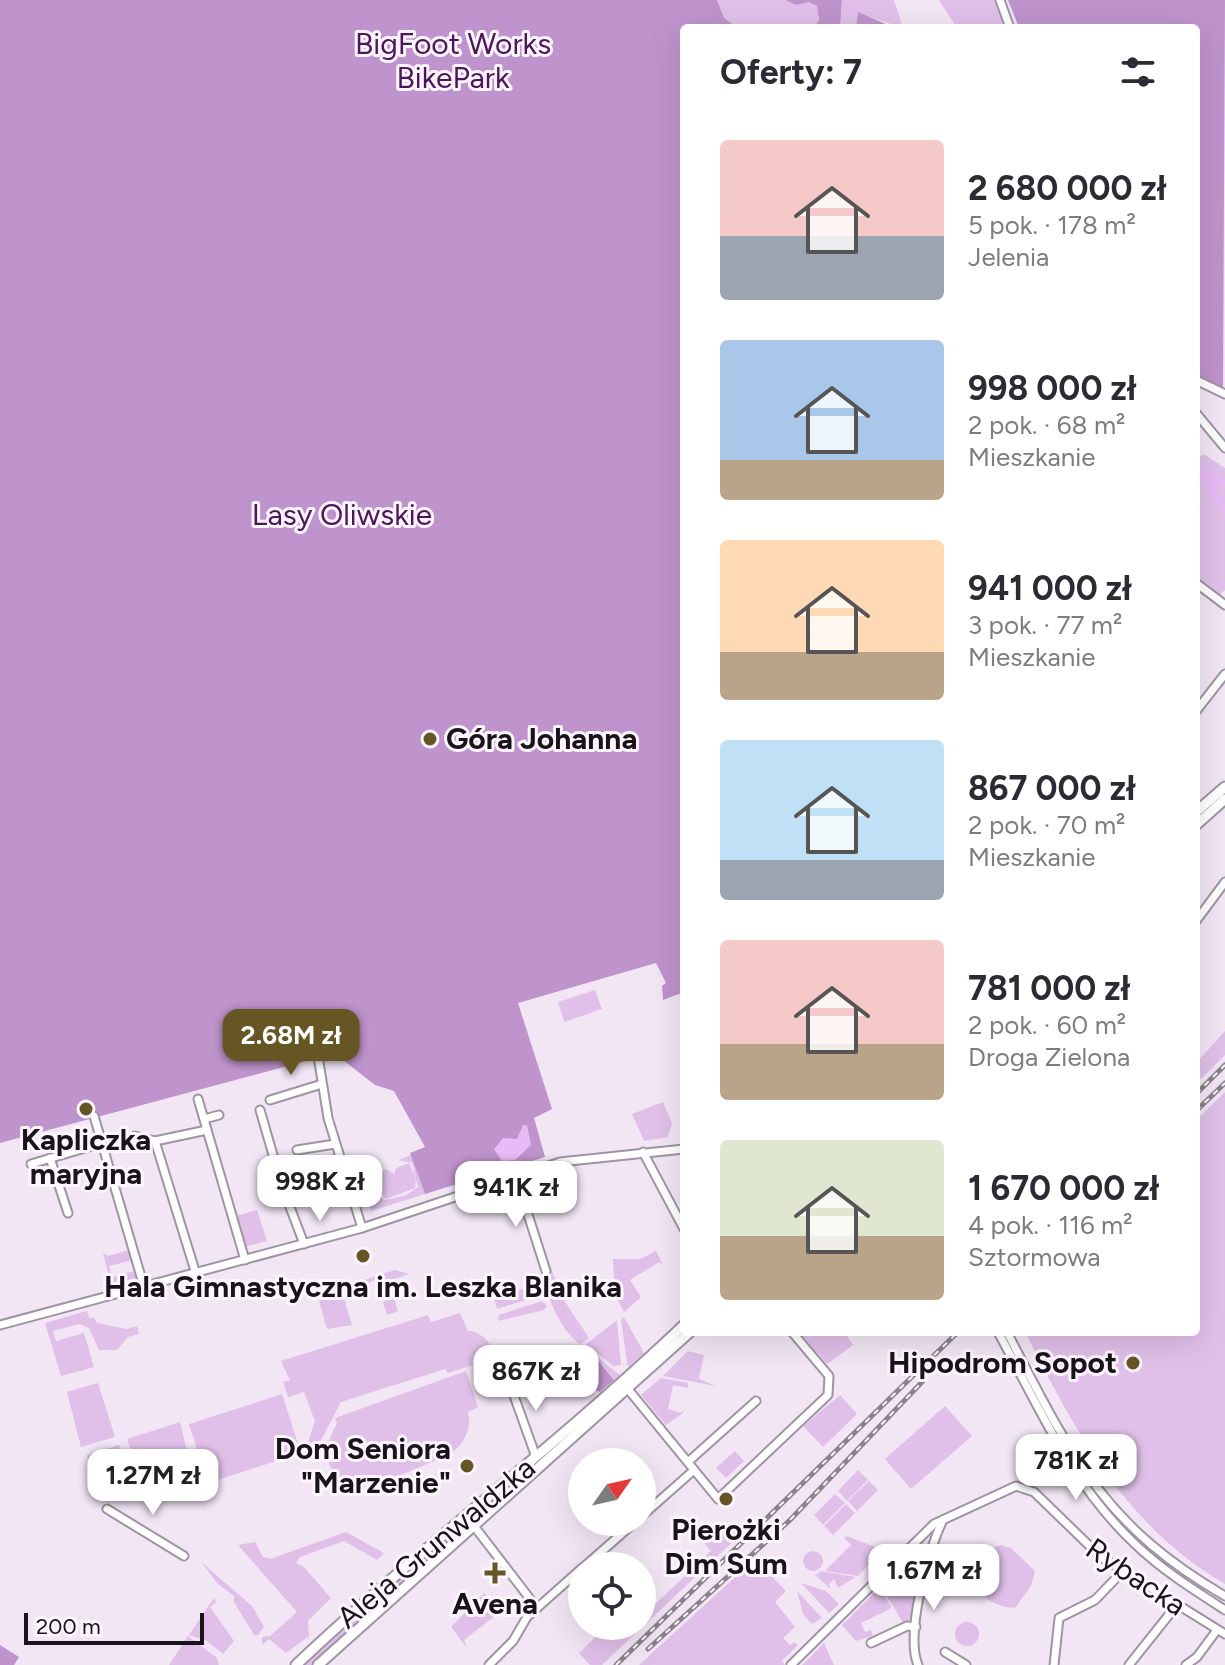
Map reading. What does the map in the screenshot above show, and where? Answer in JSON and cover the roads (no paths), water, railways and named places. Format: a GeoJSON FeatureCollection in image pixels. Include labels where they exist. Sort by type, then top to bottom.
{"type":"FeatureCollection","features":[{"type":"Feature","properties":{"kind":"main road"},"geometry":{"type":"LineString","coordinates":[[1200,809],[1225,787]]}},
{"type":"Feature","properties":{"kind":"main road"},"geometry":{"type":"LineString","coordinates":[[1200,821],[1225,799]]}},
{"type":"Feature","properties":{"kind":"main road","name":"Aleja Grunwaldzka"},"geometry":{"type":"LineString","coordinates":[[296,1665],[407,1564],[536,1457],[680,1329]]}},
{"type":"Feature","properties":{"kind":"main road","name":"Aleja Grunwaldzka"},"geometry":{"type":"LineString","coordinates":[[318,1665],[686,1336]]}},
{"type":"Feature","properties":{"kind":"street"},"geometry":{"type":"LineString","coordinates":[[1000,0],[1009,24]]}},
{"type":"Feature","properties":{"kind":"street"},"geometry":{"type":"LineString","coordinates":[[1200,382],[1225,394]]}},
{"type":"Feature","properties":{"kind":"street"},"geometry":{"type":"LineString","coordinates":[[1200,418],[1225,448]]}},
{"type":"Feature","properties":{"kind":"street"},"geometry":{"type":"LineString","coordinates":[[1200,586],[1225,605]]}},
{"type":"Feature","properties":{"kind":"street"},"geometry":{"type":"LineString","coordinates":[[1200,706],[1225,674]]}},
{"type":"Feature","properties":{"kind":"street"},"geometry":{"type":"LineString","coordinates":[[1200,916],[1225,882]]}},
{"type":"Feature","properties":{"kind":"street"},"geometry":{"type":"LineString","coordinates":[[318,1056],[335,1144],[362,1228]]}},
{"type":"Feature","properties":{"kind":"street"},"geometry":{"type":"LineString","coordinates":[[270,1100],[322,1084]]}},
{"type":"Feature","properties":{"kind":"street"},"geometry":{"type":"LineString","coordinates":[[198,1099],[245,1260]]}},
{"type":"Feature","properties":{"kind":"street"},"geometry":{"type":"LineString","coordinates":[[260,1110],[276,1154],[282,1186],[304,1244]]}},
{"type":"Feature","properties":{"kind":"street"},"geometry":{"type":"LineString","coordinates":[[204,1119],[219,1115]]}},
{"type":"Feature","properties":{"kind":"street"},"geometry":{"type":"LineString","coordinates":[[94,1116],[144,1287]]}},
{"type":"Feature","properties":{"kind":"street"},"geometry":{"type":"LineString","coordinates":[[135,1136],[155,1141],[207,1130]]}},
{"type":"Feature","properties":{"kind":"street"},"geometry":{"type":"LineString","coordinates":[[155,1141],[196,1274]]}},
{"type":"Feature","properties":{"kind":"street"},"geometry":{"type":"LineString","coordinates":[[31,1164],[102,1143]]}},
{"type":"Feature","properties":{"kind":"street"},"geometry":{"type":"LineString","coordinates":[[297,1150],[335,1144]]}},
{"type":"Feature","properties":{"kind":"street"},"geometry":{"type":"LineString","coordinates":[[0,1325],[362,1228],[572,1159],[680,1149]]}},
{"type":"Feature","properties":{"kind":"street"},"geometry":{"type":"LineString","coordinates":[[643,1152],[680,1221]]}},
{"type":"Feature","properties":{"kind":"street"},"geometry":{"type":"LineString","coordinates":[[50,1158],[68,1213]]}},
{"type":"Feature","properties":{"kind":"street"},"geometry":{"type":"LineString","coordinates":[[516,1177],[546,1271]]}},
{"type":"Feature","properties":{"kind":"street"},"geometry":{"type":"LineString","coordinates":[[627,1388],[718,1499],[822,1404],[828,1395],[829,1376],[795,1336]]}},
{"type":"Feature","properties":{"kind":"street"},"geometry":{"type":"LineString","coordinates":[[1000,1336],[1066,1459],[1097,1504],[1144,1552],[1225,1610]]}},
{"type":"Feature","properties":{"kind":"street"},"geometry":{"type":"LineString","coordinates":[[1009,1336],[1062,1436],[1107,1503],[1154,1550],[1225,1596]]}},
{"type":"Feature","properties":{"kind":"street"},"geometry":{"type":"LineString","coordinates":[[508,1379],[536,1457]]}},
{"type":"Feature","properties":{"kind":"street"},"geometry":{"type":"LineString","coordinates":[[689,1461],[756,1401]]}},
{"type":"Feature","properties":{"kind":"street"},"geometry":{"type":"LineString","coordinates":[[656,1504],[694,1470]]}},
{"type":"Feature","properties":{"kind":"street","name":"Rybacka"},"geometry":{"type":"LineString","coordinates":[[945,1517],[1016,1486],[1034,1492],[1080,1540],[1122,1572],[1221,1632]]}},
{"type":"Feature","properties":{"kind":"street"},"geometry":{"type":"LineString","coordinates":[[107,1509],[184,1556]]}},
{"type":"Feature","properties":{"kind":"street"},"geometry":{"type":"LineString","coordinates":[[791,1665],[903,1552],[945,1517]]}},
{"type":"Feature","properties":{"kind":"street"},"geometry":{"type":"LineString","coordinates":[[918,1665],[914,1654],[916,1627],[926,1564],[945,1517]]}},
{"type":"Feature","properties":{"kind":"street"},"geometry":{"type":"LineString","coordinates":[[474,1526],[537,1608]]}},
{"type":"Feature","properties":{"kind":"street"},"geometry":{"type":"LineString","coordinates":[[600,1552],[619,1536]]}},
{"type":"Feature","properties":{"kind":"street"},"geometry":{"type":"LineString","coordinates":[[903,1552],[917,1556],[926,1564]]}},
{"type":"Feature","properties":{"kind":"street"},"geometry":{"type":"LineString","coordinates":[[1054,1665],[1059,1618],[1095,1600],[1122,1572]]}},
{"type":"Feature","properties":{"kind":"street"},"geometry":{"type":"LineString","coordinates":[[489,1665],[537,1608],[568,1580]]}},
{"type":"Feature","properties":{"kind":"street"},"geometry":{"type":"LineString","coordinates":[[1129,1665],[1176,1606]]}},
{"type":"Feature","properties":{"kind":"street"},"geometry":{"type":"LineString","coordinates":[[871,1643],[907,1626],[916,1627]]}},
{"type":"Feature","properties":{"kind":"street"},"geometry":{"type":"LineString","coordinates":[[1186,1665],[1221,1632]]}},
{"type":"Feature","properties":{"kind":"street"},"geometry":{"type":"LineString","coordinates":[[945,1652],[966,1665]]}},
{"type":"Feature","properties":{"kind":"waterway"},"geometry":{"type":"LineString","coordinates":[[943,0],[958,24]]}},
{"type":"Feature","properties":{"kind":"railway"},"geometry":{"type":"LineString","coordinates":[[1200,1090],[1225,1065]]}},
{"type":"Feature","properties":{"kind":"railway"},"geometry":{"type":"LineString","coordinates":[[1200,1107],[1225,1083]]}},
{"type":"Feature","properties":{"kind":"railway"},"geometry":{"type":"LineString","coordinates":[[616,1665],[954,1336]]}},
{"type":"Feature","properties":{"kind":"railway"},"geometry":{"type":"LineString","coordinates":[[648,1649],[790,1520],[923,1381]]}},
{"type":"Feature","properties":{"kind":"place","name":"Góra Johanna"},"geometry":{"type":"Point","coordinates":[430,739]}},
{"type":"Feature","properties":{"kind":"place","name":"Kapliczka maryjna"},"geometry":{"type":"Point","coordinates":[86,1109]}},
{"type":"Feature","properties":{"kind":"place","name":"Hala Gimnastyczna im. Leszka Blanika"},"geometry":{"type":"Point","coordinates":[363,1256]}},
{"type":"Feature","properties":{"kind":"place","name":"Hipodrom Sopot"},"geometry":{"type":"Point","coordinates":[1133,1363]}},
{"type":"Feature","properties":{"kind":"place","name":"Dom Seniora \"Marzenie\""},"geometry":{"type":"Point","coordinates":[467,1466]}},
{"type":"Feature","properties":{"kind":"place","name":"Pierożki Dim Sum"},"geometry":{"type":"Point","coordinates":[726,1499]}},
{"type":"Feature","properties":{"kind":"place","name":"Avena"},"geometry":{"type":"Point","coordinates":[495,1573]}},
{"type":"Feature","properties":{"kind":"park label","name":"BigFoot Works BikePark"},"geometry":{"type":"Point","coordinates":[453,61]}},
{"type":"Feature","properties":{"kind":"park label","name":"Lasy Oliwskie"},"geometry":{"type":"Point","coordinates":[342,515]}}]}
